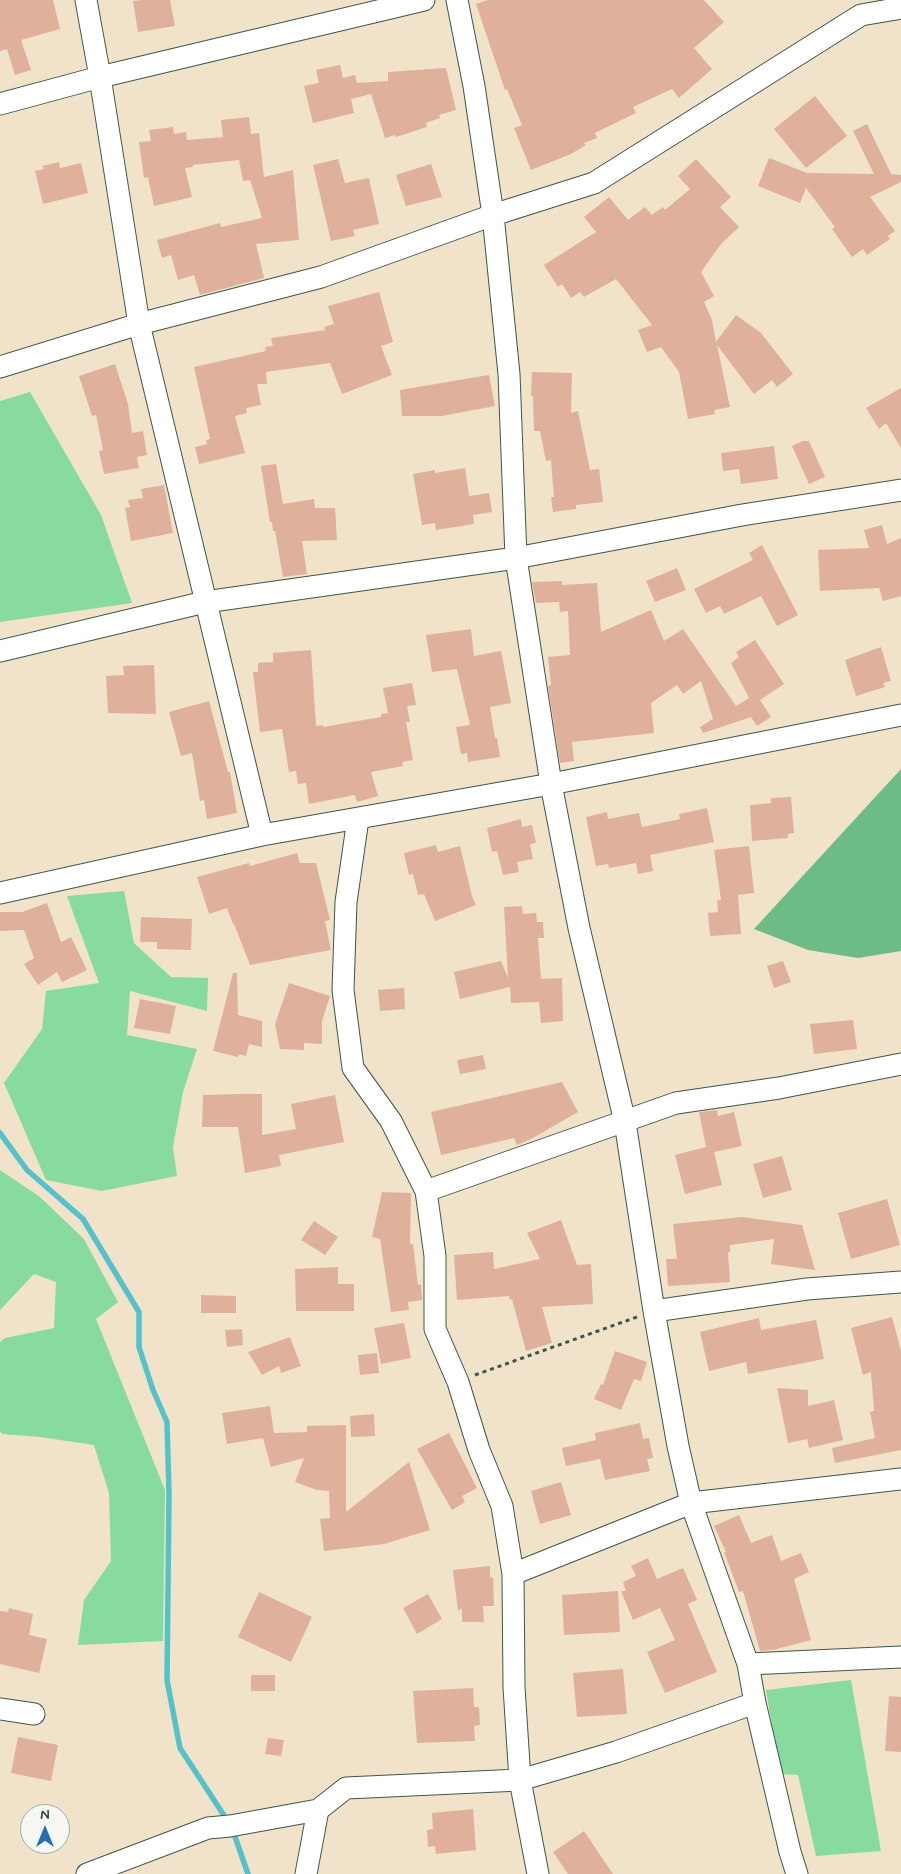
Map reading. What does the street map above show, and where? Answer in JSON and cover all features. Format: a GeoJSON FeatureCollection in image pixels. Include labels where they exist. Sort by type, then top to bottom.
{"type":"FeatureCollection","features":[{"type":"Feature","properties":{"kind":"street"},"geometry":{"type":"LineString","coordinates":[[86,0],[139,324],[262,835]]}},
{"type":"Feature","properties":{"kind":"street"},"geometry":{"type":"LineString","coordinates":[[0,104],[100,77],[424,0]]}},
{"type":"Feature","properties":{"kind":"street"},"geometry":{"type":"LineString","coordinates":[[457,0],[474,86],[492,215],[509,374],[516,558],[552,784],[579,928],[625,1122],[654,1311],[678,1446],[691,1503],[748,1664],[755,1703],[790,1852],[797,1874]]}},
{"type":"Feature","properties":{"kind":"street"},"geometry":{"type":"LineString","coordinates":[[0,367],[139,324],[321,276],[492,215],[594,183],[860,8],[901,8]]}},
{"type":"Feature","properties":{"kind":"street"},"geometry":{"type":"LineString","coordinates":[[0,652],[206,602],[516,558],[742,514],[901,490]]}},
{"type":"Feature","properties":{"kind":"street"},"geometry":{"type":"LineString","coordinates":[[0,893],[262,835],[552,784],[901,715]]}},
{"type":"Feature","properties":{"kind":"street"},"geometry":{"type":"LineString","coordinates":[[358,819],[346,902],[343,990],[353,1068],[391,1121],[426,1191],[436,1256],[436,1329],[458,1382],[479,1450],[502,1506],[514,1574],[514,1687],[520,1780],[538,1874]]}},
{"type":"Feature","properties":{"kind":"street"},"geometry":{"type":"LineString","coordinates":[[426,1191],[676,1103],[779,1088],[901,1064]]}},
{"type":"Feature","properties":{"kind":"street"},"geometry":{"type":"LineString","coordinates":[[654,1311],[807,1289],[901,1282]]}},
{"type":"Feature","properties":{"kind":"street"},"geometry":{"type":"LineString","coordinates":[[514,1574],[691,1503],[901,1480]]}},
{"type":"Feature","properties":{"kind":"street"},"geometry":{"type":"LineString","coordinates":[[748,1664],[901,1657]]}},
{"type":"Feature","properties":{"kind":"street"},"geometry":{"type":"LineString","coordinates":[[87,1874],[208,1828],[230,1826],[318,1810],[346,1788],[520,1780],[616,1752],[755,1703]]}},
{"type":"Feature","properties":{"kind":"street"},"geometry":{"type":"LineString","coordinates":[[0,1709],[34,1714]]}},
{"type":"Feature","properties":{"kind":"street"},"geometry":{"type":"LineString","coordinates":[[306,1874],[318,1810]]}},
{"type":"Feature","properties":{"kind":"path"},"geometry":{"type":"LineString","coordinates":[[458,1382],[654,1311]]}},
{"type":"Feature","properties":{"kind":"green space"},"geometry":{"type":"Polygon","coordinates":[[[30,392],[101,515],[132,603],[0,622],[0,401],[30,392]]]}},
{"type":"Feature","properties":{"kind":"green space"},"geometry":{"type":"Polygon","coordinates":[[[901,769],[901,951],[858,958],[808,950],[754,929],[901,769]]]}},
{"type":"Feature","properties":{"kind":"green space"},"geometry":{"type":"Polygon","coordinates":[[[124,891],[134,943],[171,977],[208,978],[207,1011],[130,991],[127,1035],[197,1049],[183,1092],[173,1147],[177,1176],[102,1191],[46,1180],[4,1083],[42,1029],[46,991],[99,983],[67,896],[124,891]]]}},
{"type":"Feature","properties":{"kind":"green space"},"geometry":{"type":"Polygon","coordinates":[[[0,1170],[40,1197],[84,1239],[118,1302],[96,1319],[165,1490],[163,1641],[78,1645],[84,1600],[111,1561],[109,1493],[94,1445],[40,1437],[2,1434],[0,1431],[0,1342],[5,1338],[54,1328],[56,1282],[34,1274],[0,1310],[0,1170]]]}},
{"type":"Feature","properties":{"kind":"green space"},"geometry":{"type":"Polygon","coordinates":[[[851,1680],[881,1851],[816,1856],[798,1775],[780,1774],[766,1690],[851,1680]]]}},
{"type":"Feature","properties":{"kind":"building"},"geometry":{"type":"Polygon","coordinates":[[[0,0],[53,0],[60,29],[21,40],[31,70],[15,75],[7,49],[0,51],[0,0]]]}},
{"type":"Feature","properties":{"kind":"building"},"geometry":{"type":"Polygon","coordinates":[[[170,0],[175,26],[138,32],[133,1],[170,0]]]}},
{"type":"Feature","properties":{"kind":"building"},"geometry":{"type":"Polygon","coordinates":[[[488,0],[704,0],[724,22],[694,48],[712,69],[679,98],[672,89],[633,107],[636,113],[595,133],[597,138],[584,143],[586,145],[571,154],[531,170],[514,128],[522,125],[507,89],[505,90],[476,4],[488,0]]]}},
{"type":"Feature","properties":{"kind":"building"},"geometry":{"type":"Polygon","coordinates":[[[340,65],[343,78],[355,75],[357,83],[388,81],[388,72],[446,68],[456,110],[439,115],[440,118],[426,123],[427,127],[396,137],[395,135],[385,138],[371,94],[351,99],[354,113],[313,123],[304,86],[319,83],[316,70],[340,65]]]}},
{"type":"Feature","properties":{"kind":"building"},"geometry":{"type":"Polygon","coordinates":[[[815,96],[847,136],[806,168],[774,129],[815,96]]]}},
{"type":"Feature","properties":{"kind":"building"},"geometry":{"type":"Polygon","coordinates":[[[249,117],[251,134],[259,133],[264,177],[293,170],[299,240],[256,244],[264,278],[200,295],[194,275],[178,280],[171,255],[162,258],[157,240],[220,223],[221,227],[262,218],[250,180],[243,181],[239,160],[193,165],[193,167],[185,168],[192,197],[154,206],[148,177],[144,178],[139,142],[151,141],[149,130],[173,127],[174,134],[186,132],[187,140],[223,137],[221,120],[249,117]]]}},
{"type":"Feature","properties":{"kind":"building"},"geometry":{"type":"Polygon","coordinates":[[[867,124],[891,174],[901,175],[901,182],[870,197],[895,231],[888,236],[890,239],[867,255],[863,249],[852,257],[832,229],[835,227],[806,188],[800,203],[758,186],[769,158],[807,173],[874,174],[853,131],[867,124]]]}},
{"type":"Feature","properties":{"kind":"building"},"geometry":{"type":"Polygon","coordinates":[[[338,159],[345,183],[369,178],[379,224],[353,230],[355,236],[331,241],[313,165],[338,159]]]}},
{"type":"Feature","properties":{"kind":"building"},"geometry":{"type":"Polygon","coordinates":[[[696,159],[731,197],[720,207],[739,227],[721,244],[701,272],[714,296],[704,302],[712,320],[716,342],[736,315],[761,333],[793,374],[777,387],[772,380],[754,394],[717,345],[730,407],[714,410],[715,414],[688,419],[679,372],[661,347],[647,352],[638,330],[652,325],[616,279],[584,297],[580,292],[571,298],[562,284],[558,287],[544,265],[596,232],[584,217],[609,197],[628,220],[645,207],[652,215],[663,207],[665,210],[690,189],[678,176],[696,159]]]}},
{"type":"Feature","properties":{"kind":"building"},"geometry":{"type":"Polygon","coordinates":[[[59,162],[60,168],[81,163],[88,193],[43,204],[35,171],[44,169],[42,166],[59,162]]]}},
{"type":"Feature","properties":{"kind":"building"},"geometry":{"type":"Polygon","coordinates":[[[431,164],[442,197],[406,206],[396,175],[431,164]]]}},
{"type":"Feature","properties":{"kind":"building"},"geometry":{"type":"Polygon","coordinates":[[[379,292],[393,342],[381,346],[392,375],[342,394],[330,363],[266,372],[267,384],[257,384],[261,405],[246,408],[247,413],[235,416],[245,453],[199,464],[195,447],[207,444],[206,440],[210,439],[194,367],[266,351],[265,347],[273,346],[271,338],[325,330],[324,327],[334,324],[328,306],[379,292]]]}},
{"type":"Feature","properties":{"kind":"building"},"geometry":{"type":"Polygon","coordinates":[[[115,364],[128,404],[132,433],[143,431],[147,455],[137,457],[139,468],[104,474],[99,451],[103,450],[96,415],[92,416],[79,376],[115,364]]]}},
{"type":"Feature","properties":{"kind":"building"},"geometry":{"type":"Polygon","coordinates":[[[532,372],[572,373],[571,413],[578,411],[590,470],[599,469],[603,502],[576,505],[576,509],[553,512],[551,497],[554,497],[551,460],[546,461],[540,431],[534,431],[533,396],[531,396],[532,372]]]}},
{"type":"Feature","properties":{"kind":"building"},"geometry":{"type":"Polygon","coordinates":[[[489,375],[495,406],[442,416],[402,416],[400,390],[489,375]]]}},
{"type":"Feature","properties":{"kind":"building"},"geometry":{"type":"Polygon","coordinates":[[[901,388],[901,448],[886,423],[879,429],[866,408],[901,388]]]}},
{"type":"Feature","properties":{"kind":"building"},"geometry":{"type":"Polygon","coordinates":[[[803,441],[809,441],[825,477],[809,484],[792,446],[803,441]]]}},
{"type":"Feature","properties":{"kind":"building"},"geometry":{"type":"Polygon","coordinates":[[[774,446],[778,479],[741,484],[739,469],[723,471],[721,453],[774,446]]]}},
{"type":"Feature","properties":{"kind":"building"},"geometry":{"type":"Polygon","coordinates":[[[276,464],[283,504],[314,499],[315,508],[335,508],[337,540],[302,541],[307,574],[283,577],[275,531],[273,531],[272,522],[270,522],[261,466],[276,464]]]}},
{"type":"Feature","properties":{"kind":"building"},"geometry":{"type":"Polygon","coordinates":[[[465,468],[469,496],[489,493],[492,512],[473,515],[474,524],[436,530],[435,523],[422,525],[413,474],[435,470],[435,473],[465,468]]]}},
{"type":"Feature","properties":{"kind":"building"},"geometry":{"type":"Polygon","coordinates":[[[164,485],[173,533],[131,541],[125,508],[130,507],[128,500],[143,498],[141,489],[164,485]]]}},
{"type":"Feature","properties":{"kind":"building"},"geometry":{"type":"Polygon","coordinates":[[[882,525],[887,544],[901,538],[901,596],[883,601],[879,588],[820,591],[818,550],[869,548],[864,530],[882,525]]]}},
{"type":"Feature","properties":{"kind":"building"},"geometry":{"type":"Polygon","coordinates":[[[762,545],[798,615],[777,626],[761,596],[724,614],[720,606],[706,613],[694,589],[753,560],[749,553],[762,545]]]}},
{"type":"Feature","properties":{"kind":"building"},"geometry":{"type":"Polygon","coordinates":[[[677,568],[686,590],[655,602],[646,581],[677,568]]]}},
{"type":"Feature","properties":{"kind":"building"},"geometry":{"type":"Polygon","coordinates":[[[562,581],[562,585],[597,583],[601,632],[651,610],[664,641],[683,629],[736,706],[749,698],[731,663],[739,657],[736,652],[755,640],[784,684],[760,700],[771,717],[757,726],[751,717],[703,733],[700,727],[713,719],[701,681],[683,694],[677,685],[651,703],[654,733],[572,742],[574,761],[560,763],[548,686],[551,685],[548,657],[570,655],[568,611],[560,612],[559,602],[536,603],[532,582],[562,581]]]}},
{"type":"Feature","properties":{"kind":"building"},"geometry":{"type":"Polygon","coordinates":[[[471,629],[474,656],[501,651],[511,703],[490,707],[500,757],[468,762],[467,753],[461,754],[456,727],[470,725],[457,669],[432,672],[426,635],[471,629]]]}},
{"type":"Feature","properties":{"kind":"building"},"geometry":{"type":"Polygon","coordinates":[[[881,647],[891,681],[883,683],[885,687],[856,696],[845,660],[881,647]]]}},
{"type":"Feature","properties":{"kind":"building"},"geometry":{"type":"Polygon","coordinates":[[[311,650],[316,726],[323,725],[323,727],[381,717],[381,714],[388,713],[383,688],[412,683],[416,705],[407,706],[410,722],[406,722],[413,760],[402,762],[403,766],[371,772],[378,796],[357,802],[355,795],[309,804],[306,783],[298,784],[296,771],[289,772],[282,729],[260,732],[253,672],[258,672],[258,663],[273,662],[273,653],[311,650]]]}},
{"type":"Feature","properties":{"kind":"building"},"geometry":{"type":"Polygon","coordinates":[[[154,665],[156,714],[108,713],[106,676],[124,675],[123,666],[154,665]]]}},
{"type":"Feature","properties":{"kind":"building"},"geometry":{"type":"Polygon","coordinates":[[[209,701],[228,772],[230,772],[237,813],[207,819],[204,800],[200,801],[192,753],[181,756],[169,712],[209,701]]]}},
{"type":"Feature","properties":{"kind":"building"},"geometry":{"type":"Polygon","coordinates":[[[791,797],[794,833],[788,834],[788,838],[752,841],[750,805],[771,803],[771,798],[791,797]]]}},
{"type":"Feature","properties":{"kind":"building"},"geometry":{"type":"Polygon","coordinates":[[[707,808],[714,842],[650,855],[653,871],[638,874],[636,863],[609,868],[608,864],[596,866],[586,817],[607,812],[608,819],[639,813],[642,827],[680,819],[679,814],[707,808]]]}},
{"type":"Feature","properties":{"kind":"building"},"geometry":{"type":"Polygon","coordinates":[[[521,819],[522,827],[532,825],[536,843],[530,844],[533,859],[517,862],[519,872],[503,875],[497,851],[492,852],[487,828],[521,819]]]}},
{"type":"Feature","properties":{"kind":"building"},"geometry":{"type":"Polygon","coordinates":[[[436,845],[438,852],[460,846],[472,896],[476,905],[435,921],[424,894],[418,895],[413,874],[409,875],[404,853],[436,845]]]}},
{"type":"Feature","properties":{"kind":"building"},"geometry":{"type":"Polygon","coordinates":[[[749,846],[754,893],[738,895],[741,934],[710,936],[708,913],[718,912],[717,900],[721,900],[714,850],[749,846]]]}},
{"type":"Feature","properties":{"kind":"building"},"geometry":{"type":"Polygon","coordinates":[[[297,853],[300,863],[316,863],[330,920],[325,921],[331,950],[250,965],[227,908],[209,914],[197,877],[249,863],[250,866],[297,853]]]}},
{"type":"Feature","properties":{"kind":"building"},"geometry":{"type":"Polygon","coordinates":[[[47,903],[61,942],[71,937],[87,970],[62,982],[57,972],[38,985],[24,964],[34,958],[24,930],[0,931],[0,912],[22,912],[47,903]]]}},
{"type":"Feature","properties":{"kind":"building"},"geometry":{"type":"Polygon","coordinates":[[[522,906],[523,914],[536,913],[537,922],[543,922],[544,938],[538,938],[541,979],[562,978],[563,1021],[541,1023],[539,1002],[511,1003],[510,987],[460,999],[454,972],[501,961],[508,978],[504,907],[522,906]]]}},
{"type":"Feature","properties":{"kind":"building"},"geometry":{"type":"Polygon","coordinates":[[[141,917],[192,919],[191,950],[157,949],[157,942],[140,942],[141,917]]]}},
{"type":"Feature","properties":{"kind":"building"},"geometry":{"type":"Polygon","coordinates":[[[783,961],[791,982],[774,988],[767,966],[783,961]]]}},
{"type":"Feature","properties":{"kind":"building"},"geometry":{"type":"Polygon","coordinates":[[[233,973],[237,973],[238,1015],[262,1021],[262,1047],[249,1044],[246,1056],[239,1054],[238,1057],[213,1051],[233,973]]]}},
{"type":"Feature","properties":{"kind":"building"},"geometry":{"type":"Polygon","coordinates":[[[289,983],[330,996],[322,1021],[322,1044],[304,1043],[304,1050],[280,1049],[275,1024],[289,983]]]}},
{"type":"Feature","properties":{"kind":"building"},"geometry":{"type":"Polygon","coordinates":[[[404,988],[405,1009],[380,1011],[378,990],[404,988]]]}},
{"type":"Feature","properties":{"kind":"building"},"geometry":{"type":"Polygon","coordinates":[[[140,999],[176,1006],[170,1034],[134,1028],[140,999]]]}},
{"type":"Feature","properties":{"kind":"building"},"geometry":{"type":"Polygon","coordinates":[[[853,1020],[857,1049],[814,1054],[810,1024],[853,1020]]]}},
{"type":"Feature","properties":{"kind":"building"},"geometry":{"type":"Polygon","coordinates":[[[483,1055],[486,1069],[460,1074],[457,1060],[483,1055]]]}},
{"type":"Feature","properties":{"kind":"building"},"geometry":{"type":"Polygon","coordinates":[[[562,1082],[578,1112],[517,1145],[514,1138],[441,1155],[431,1112],[562,1082]]]}},
{"type":"Feature","properties":{"kind":"building"},"geometry":{"type":"Polygon","coordinates":[[[262,1094],[262,1135],[296,1129],[291,1104],[335,1095],[344,1142],[279,1155],[281,1166],[245,1173],[238,1127],[202,1127],[203,1095],[262,1094]]]}},
{"type":"Feature","properties":{"kind":"building"},"geometry":{"type":"Polygon","coordinates":[[[717,1110],[718,1116],[734,1112],[742,1146],[714,1152],[722,1185],[685,1194],[675,1155],[706,1147],[699,1112],[717,1110]]]}},
{"type":"Feature","properties":{"kind":"building"},"geometry":{"type":"Polygon","coordinates":[[[782,1156],[792,1190],[763,1198],[753,1164],[782,1156]]]}},
{"type":"Feature","properties":{"kind":"building"},"geometry":{"type":"Polygon","coordinates":[[[382,1192],[411,1193],[410,1244],[413,1244],[418,1285],[421,1284],[422,1300],[408,1302],[409,1310],[391,1312],[380,1239],[372,1237],[382,1192]]]}},
{"type":"Feature","properties":{"kind":"building"},"geometry":{"type":"Polygon","coordinates":[[[887,1199],[900,1245],[851,1259],[838,1213],[887,1199]]]}},
{"type":"Feature","properties":{"kind":"building"},"geometry":{"type":"Polygon","coordinates":[[[742,1217],[802,1225],[815,1270],[771,1264],[774,1239],[730,1245],[730,1252],[728,1252],[730,1282],[668,1286],[666,1259],[677,1259],[673,1224],[742,1217]]]}},
{"type":"Feature","properties":{"kind":"building"},"geometry":{"type":"Polygon","coordinates":[[[561,1220],[577,1265],[591,1264],[593,1304],[542,1307],[552,1343],[526,1351],[512,1299],[510,1300],[509,1296],[457,1300],[454,1255],[493,1252],[494,1269],[540,1259],[527,1233],[561,1220]]]}},
{"type":"Feature","properties":{"kind":"building"},"geometry":{"type":"Polygon","coordinates":[[[314,1221],[338,1237],[325,1255],[301,1240],[314,1221]]]}},
{"type":"Feature","properties":{"kind":"building"},"geometry":{"type":"Polygon","coordinates":[[[338,1267],[338,1284],[354,1284],[354,1311],[296,1311],[295,1269],[338,1267]]]}},
{"type":"Feature","properties":{"kind":"building"},"geometry":{"type":"Polygon","coordinates":[[[201,1295],[236,1296],[236,1313],[201,1313],[201,1295]]]}},
{"type":"Feature","properties":{"kind":"building"},"geometry":{"type":"Polygon","coordinates":[[[892,1317],[901,1351],[901,1450],[835,1463],[832,1448],[875,1438],[870,1412],[874,1411],[871,1372],[863,1375],[851,1328],[892,1317]]]}},
{"type":"Feature","properties":{"kind":"building"},"geometry":{"type":"Polygon","coordinates":[[[759,1318],[761,1330],[816,1320],[824,1359],[748,1374],[746,1362],[709,1371],[700,1332],[759,1318]]]}},
{"type":"Feature","properties":{"kind":"building"},"geometry":{"type":"Polygon","coordinates":[[[404,1323],[411,1358],[381,1364],[374,1328],[404,1323]]]}},
{"type":"Feature","properties":{"kind":"building"},"geometry":{"type":"Polygon","coordinates":[[[242,1329],[243,1345],[227,1347],[225,1330],[242,1329]]]}},
{"type":"Feature","properties":{"kind":"building"},"geometry":{"type":"Polygon","coordinates":[[[290,1337],[301,1366],[281,1373],[279,1366],[262,1375],[248,1352],[290,1337]]]}},
{"type":"Feature","properties":{"kind":"building"},"geometry":{"type":"Polygon","coordinates":[[[615,1351],[647,1362],[641,1381],[634,1379],[621,1410],[594,1399],[601,1384],[603,1385],[615,1351]]]}},
{"type":"Feature","properties":{"kind":"building"},"geometry":{"type":"Polygon","coordinates":[[[377,1353],[379,1373],[360,1375],[358,1355],[377,1353]]]}},
{"type":"Feature","properties":{"kind":"building"},"geometry":{"type":"Polygon","coordinates":[[[777,1388],[808,1390],[808,1406],[834,1400],[843,1440],[809,1448],[807,1439],[788,1443],[777,1388]]]}},
{"type":"Feature","properties":{"kind":"building"},"geometry":{"type":"Polygon","coordinates":[[[270,1406],[274,1433],[307,1432],[307,1426],[346,1425],[346,1512],[409,1462],[430,1530],[384,1544],[324,1551],[320,1519],[330,1518],[329,1491],[317,1490],[295,1482],[304,1458],[271,1467],[263,1438],[227,1444],[222,1413],[270,1406]]]}},
{"type":"Feature","properties":{"kind":"building"},"geometry":{"type":"Polygon","coordinates":[[[374,1414],[375,1436],[351,1437],[350,1416],[374,1414]]]}},
{"type":"Feature","properties":{"kind":"building"},"geometry":{"type":"Polygon","coordinates":[[[640,1423],[643,1439],[649,1438],[653,1458],[647,1459],[650,1471],[605,1480],[600,1459],[566,1466],[562,1448],[596,1440],[595,1433],[640,1423]]]}},
{"type":"Feature","properties":{"kind":"building"},"geometry":{"type":"Polygon","coordinates":[[[449,1433],[477,1488],[462,1496],[465,1502],[452,1510],[417,1449],[449,1433]]]}},
{"type":"Feature","properties":{"kind":"building"},"geometry":{"type":"Polygon","coordinates":[[[561,1482],[571,1515],[540,1524],[531,1491],[561,1482]]]}},
{"type":"Feature","properties":{"kind":"building"},"geometry":{"type":"Polygon","coordinates":[[[739,1515],[751,1543],[772,1535],[781,1561],[801,1553],[809,1572],[794,1579],[811,1640],[773,1650],[760,1651],[743,1591],[739,1592],[724,1552],[726,1552],[714,1526],[739,1515]]]}},
{"type":"Feature","properties":{"kind":"building"},"geometry":{"type":"Polygon","coordinates":[[[648,1558],[657,1579],[683,1568],[697,1600],[688,1604],[717,1672],[665,1693],[647,1652],[675,1640],[660,1608],[633,1620],[621,1591],[626,1591],[623,1582],[636,1576],[631,1566],[648,1558]]]}},
{"type":"Feature","properties":{"kind":"building"},"geometry":{"type":"Polygon","coordinates":[[[490,1566],[490,1577],[493,1578],[494,1606],[483,1606],[484,1622],[462,1622],[462,1608],[458,1611],[453,1570],[490,1566]]]}},
{"type":"Feature","properties":{"kind":"building"},"geometry":{"type":"Polygon","coordinates":[[[618,1591],[620,1632],[564,1635],[562,1595],[618,1591]]]}},
{"type":"Feature","properties":{"kind":"building"},"geometry":{"type":"Polygon","coordinates":[[[259,1592],[312,1617],[291,1662],[238,1637],[259,1592]]]}},
{"type":"Feature","properties":{"kind":"building"},"geometry":{"type":"Polygon","coordinates":[[[428,1594],[442,1619],[417,1634],[403,1608],[428,1594]]]}},
{"type":"Feature","properties":{"kind":"building"},"geometry":{"type":"Polygon","coordinates":[[[9,1608],[33,1614],[29,1635],[47,1639],[39,1673],[0,1664],[0,1611],[8,1612],[9,1608]]]}},
{"type":"Feature","properties":{"kind":"building"},"geometry":{"type":"Polygon","coordinates":[[[623,1669],[627,1714],[577,1717],[573,1673],[623,1669]]]}},
{"type":"Feature","properties":{"kind":"building"},"geometry":{"type":"Polygon","coordinates":[[[251,1675],[275,1675],[275,1691],[251,1691],[251,1675]]]}},
{"type":"Feature","properties":{"kind":"building"},"geometry":{"type":"Polygon","coordinates":[[[473,1688],[474,1707],[479,1707],[480,1725],[474,1726],[475,1741],[417,1743],[413,1691],[473,1688]]]}},
{"type":"Feature","properties":{"kind":"building"},"geometry":{"type":"Polygon","coordinates":[[[889,1696],[901,1697],[901,1752],[885,1751],[889,1696]]]}},
{"type":"Feature","properties":{"kind":"building"},"geometry":{"type":"Polygon","coordinates":[[[18,1737],[58,1745],[51,1781],[11,1773],[18,1737]]]}},
{"type":"Feature","properties":{"kind":"building"},"geometry":{"type":"Polygon","coordinates":[[[268,1738],[284,1740],[281,1756],[265,1754],[268,1738]]]}},
{"type":"Feature","properties":{"kind":"building"},"geometry":{"type":"Polygon","coordinates":[[[473,1809],[476,1850],[436,1854],[435,1846],[428,1847],[427,1830],[433,1829],[432,1813],[473,1809]]]}},
{"type":"Feature","properties":{"kind":"building"},"geometry":{"type":"Polygon","coordinates":[[[584,1831],[613,1874],[568,1874],[553,1852],[584,1831]]]}},
{"type":"Feature","properties":{"kind":"waterway"},"geometry":{"type":"LineString","coordinates":[[0,1133],[27,1170],[83,1219],[139,1312],[139,1347],[153,1390],[167,1422],[169,1494],[167,1680],[180,1748],[227,1820]]}},
{"type":"Feature","properties":{"kind":"waterway"},"geometry":{"type":"LineString","coordinates":[[233,1831],[248,1874]]}}]}
